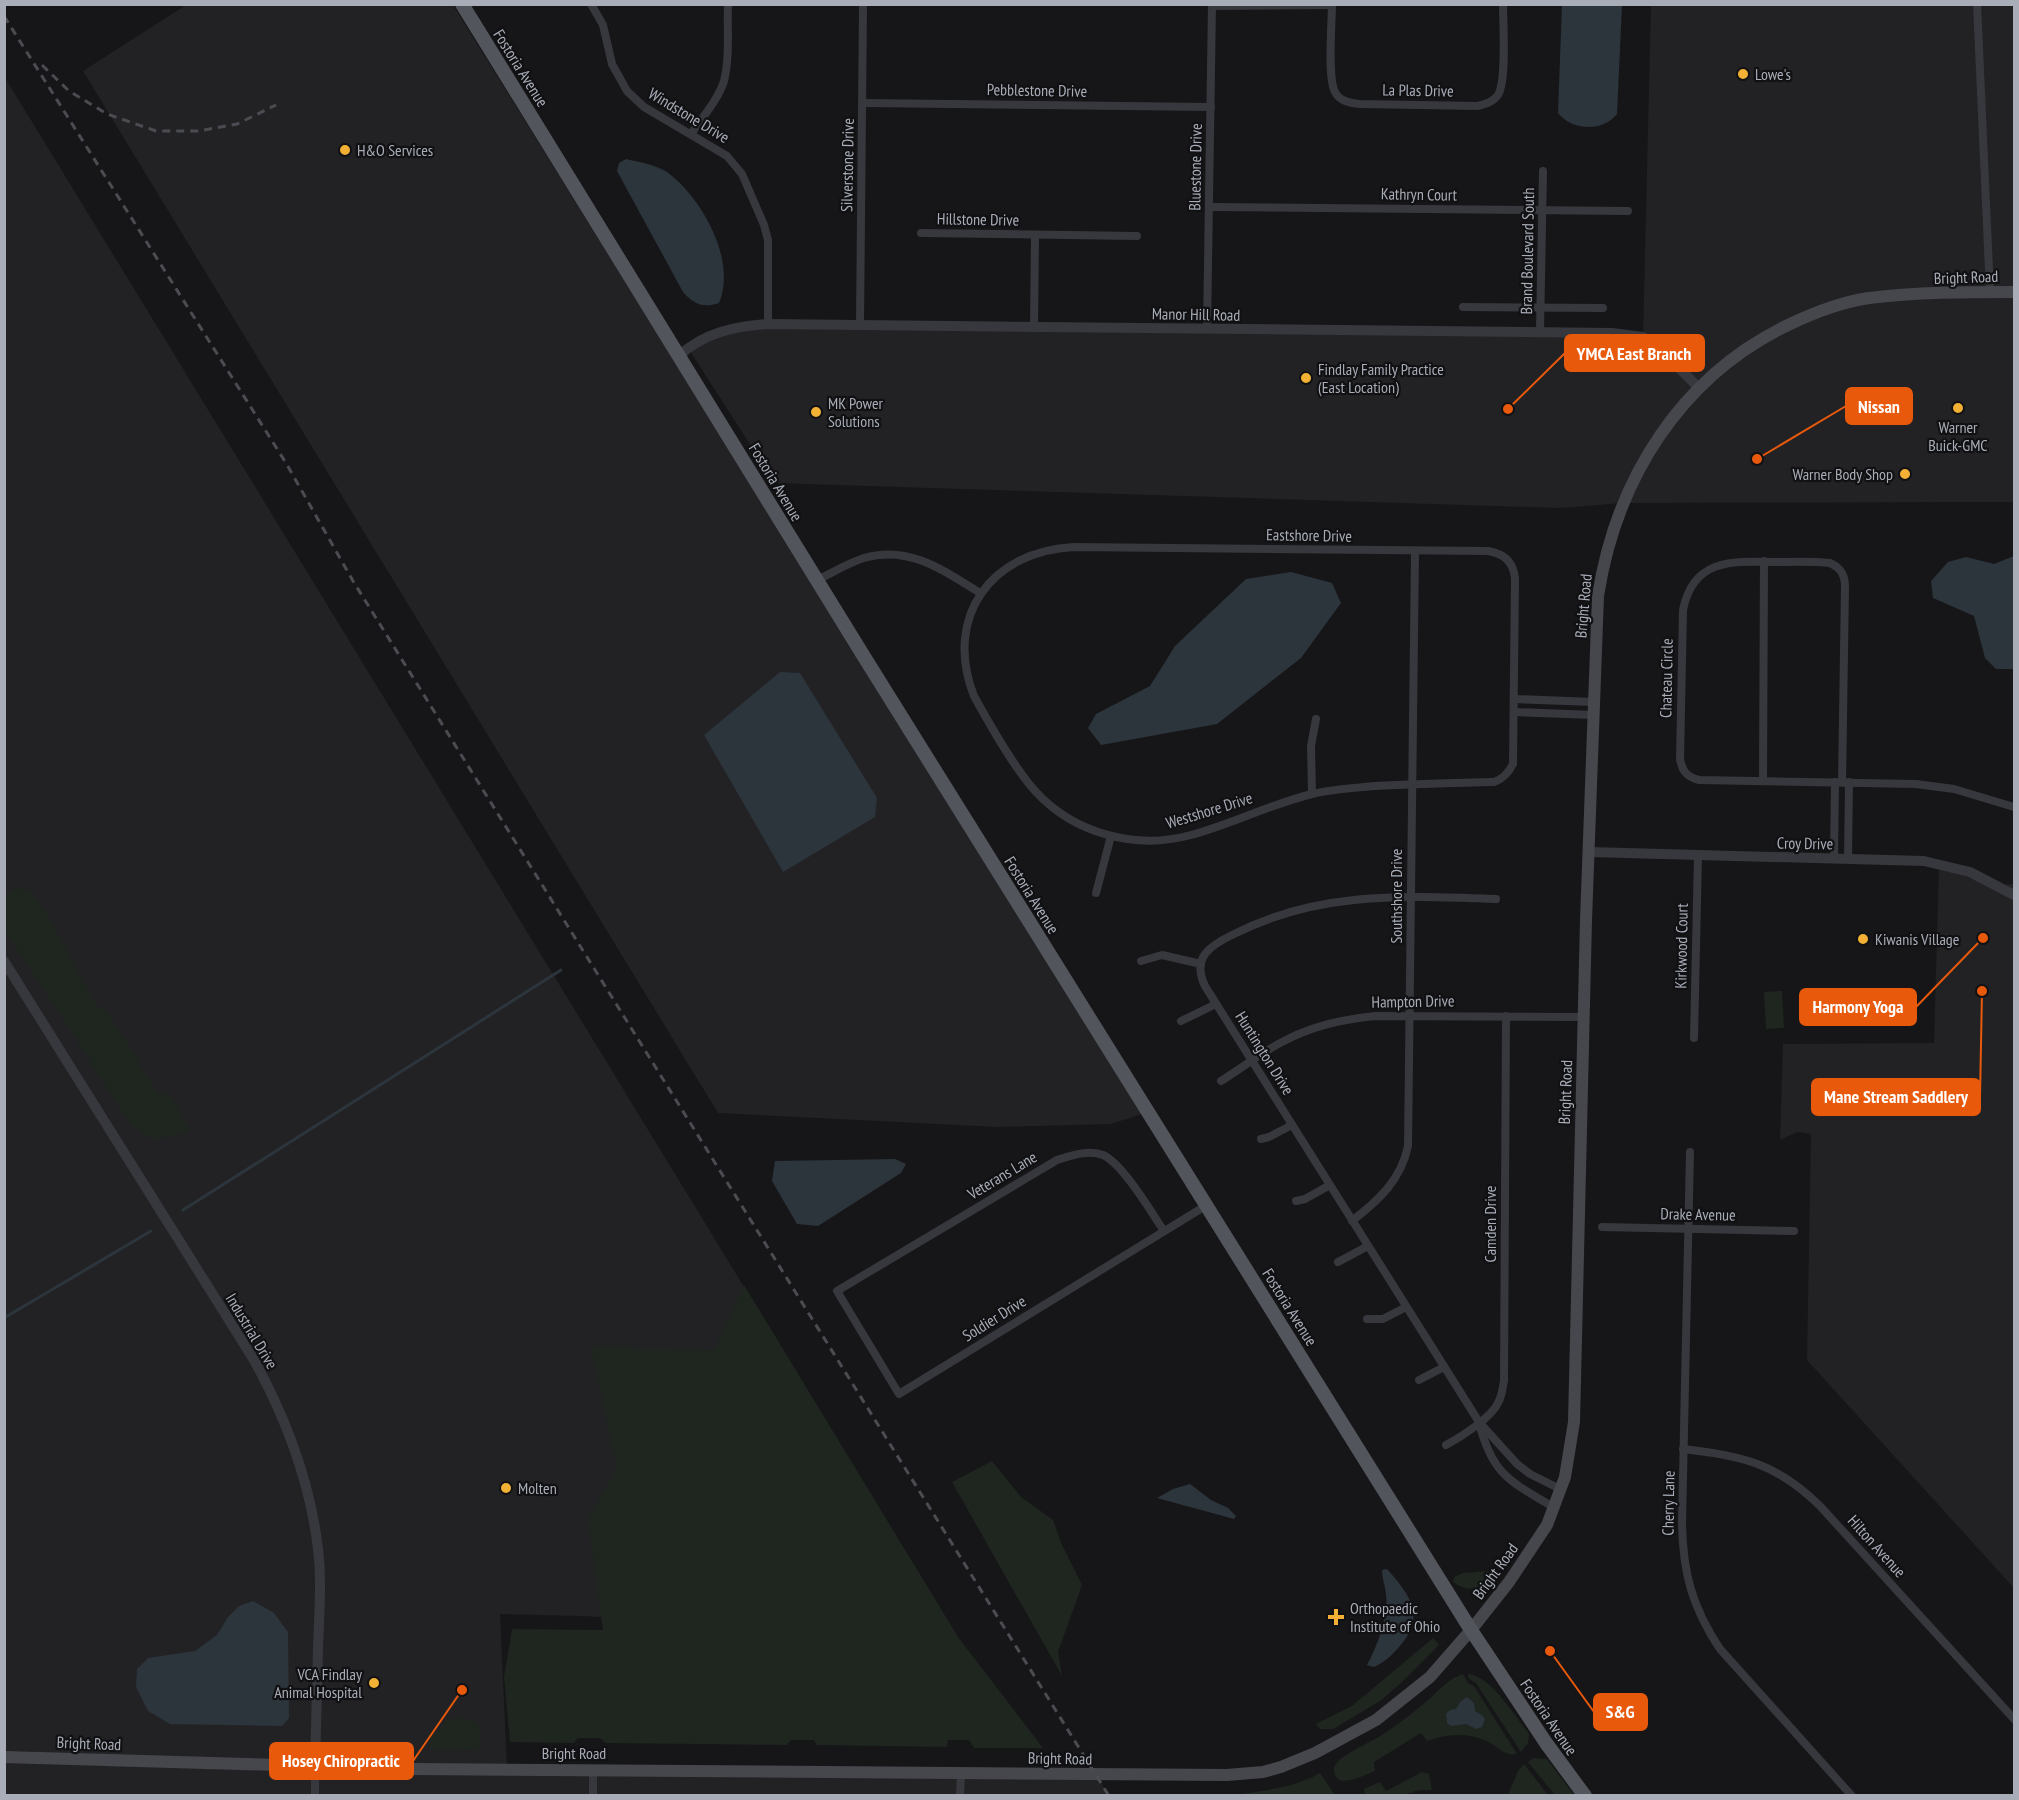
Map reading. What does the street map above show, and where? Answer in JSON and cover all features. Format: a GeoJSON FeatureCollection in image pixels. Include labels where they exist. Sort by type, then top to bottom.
{"type":"FeatureCollection","features":[{"type":"Feature","properties":{"kind":"main road","name":"Fostoria Avenue"},"geometry":{"type":"LineString","coordinates":[[462,4],[817,580],[1471,1630],[1546,1743],[1585,1796]]}},
{"type":"Feature","properties":{"kind":"main road","name":"Bright Road"},"geometry":{"type":"LineString","coordinates":[[4,1757],[315,1767],[1227,1775],[1263,1772],[1281,1767],[1357,1732],[1395,1707],[1430,1677],[1471,1630],[1526,1558],[1555,1508],[1562,1490],[1571,1447],[1574,1422],[1598,596],[1602,570],[1614,526],[1632,482],[1669,421],[1699,388],[1719,369],[1779,330],[1823,311],[1869,298],[2014,292]]}},
{"type":"Feature","properties":{"kind":"street","name":"Windstone Drive"},"geometry":{"type":"LineString","coordinates":[[591,4],[603,25],[612,64],[627,91],[644,107],[727,156],[738,167],[764,225],[768,248],[768,324]]}},
{"type":"Feature","properties":{"kind":"street"},"geometry":{"type":"LineString","coordinates":[[691,134],[717,96],[724,81],[728,4]]}},
{"type":"Feature","properties":{"kind":"street","name":"Silverstone Drive"},"geometry":{"type":"LineString","coordinates":[[860,325],[863,4]]}},
{"type":"Feature","properties":{"kind":"street","name":"La Plas Drive"},"geometry":{"type":"LineString","coordinates":[[1212,5],[1332,5],[1332,86],[1339,98],[1359,104],[1477,106],[1491,102],[1500,91],[1503,4]]}},
{"type":"Feature","properties":{"kind":"street"},"geometry":{"type":"LineString","coordinates":[[1977,4],[1990,292]]}},
{"type":"Feature","properties":{"kind":"street","name":"Bluestone Drive"},"geometry":{"type":"LineString","coordinates":[[1207,329],[1212,5]]}},
{"type":"Feature","properties":{"kind":"street","name":"Pebblestone Drive"},"geometry":{"type":"LineString","coordinates":[[863,103],[1211,107]]}},
{"type":"Feature","properties":{"kind":"street","name":"Brand Boulevard South"},"geometry":{"type":"LineString","coordinates":[[1540,332],[1544,171]]}},
{"type":"Feature","properties":{"kind":"street","name":"Kathryn Court"},"geometry":{"type":"LineString","coordinates":[[1210,207],[1628,211]]}},
{"type":"Feature","properties":{"kind":"street","name":"Hillstone Drive"},"geometry":{"type":"LineString","coordinates":[[921,233],[1137,236]]}},
{"type":"Feature","properties":{"kind":"street","name":"Hillstone Drive"},"geometry":{"type":"LineString","coordinates":[[1034,327],[1035,235]]}},
{"type":"Feature","properties":{"kind":"street"},"geometry":{"type":"LineString","coordinates":[[1463,307],[1604,308]]}},
{"type":"Feature","properties":{"kind":"street","name":"Manor Hill Road"},"geometry":{"type":"LineString","coordinates":[[680,355],[693,343],[716,333],[738,327],[768,324],[1612,333],[1643,338],[1661,350],[1699,388]]}},
{"type":"Feature","properties":{"kind":"street","name":"Eastshore Drive"},"geometry":{"type":"LineString","coordinates":[[980,593],[1014,563],[1028,556],[1059,548],[1488,551],[1504,556],[1510,562],[1515,578],[1514,699]]}},
{"type":"Feature","properties":{"kind":"street","name":"Southshore Drive"},"geometry":{"type":"LineString","coordinates":[[1352,1221],[1386,1192],[1395,1180],[1406,1153],[1409,1130],[1415,551]]}},
{"type":"Feature","properties":{"kind":"street"},"geometry":{"type":"LineString","coordinates":[[817,580],[863,559],[893,555],[924,560],[980,593]]}},
{"type":"Feature","properties":{"kind":"street","name":"Chateau Circle"},"geometry":{"type":"LineString","coordinates":[[1842,782],[1845,579],[1842,572],[1830,563],[1736,561],[1713,567],[1695,582],[1687,595],[1683,610],[1680,759],[1686,774],[1700,780],[1916,784],[1976,795],[2014,807]]}},
{"type":"Feature","properties":{"kind":"street"},"geometry":{"type":"LineString","coordinates":[[1763,780],[1764,561]]}},
{"type":"Feature","properties":{"kind":"street","name":"Westshore Drive"},"geometry":{"type":"LineString","coordinates":[[980,593],[969,622],[964,652],[968,682],[974,696],[1027,782],[1037,793],[1074,821],[1111,836],[1148,841],[1178,838],[1312,794],[1339,789],[1494,782],[1502,779],[1513,764],[1514,699]]}},
{"type":"Feature","properties":{"kind":"street"},"geometry":{"type":"LineString","coordinates":[[1514,699],[1594,702]]}},
{"type":"Feature","properties":{"kind":"street"},"geometry":{"type":"LineString","coordinates":[[1514,712],[1594,716]]}},
{"type":"Feature","properties":{"kind":"street"},"geometry":{"type":"LineString","coordinates":[[1312,794],[1311,746],[1316,719]]}},
{"type":"Feature","properties":{"kind":"street"},"geometry":{"type":"LineString","coordinates":[[1834,859],[1842,782]]}},
{"type":"Feature","properties":{"kind":"street"},"geometry":{"type":"LineString","coordinates":[[1842,782],[1848,859]]}},
{"type":"Feature","properties":{"kind":"street"},"geometry":{"type":"LineString","coordinates":[[1096,893],[1111,836]]}},
{"type":"Feature","properties":{"kind":"street","name":"Croy Drive"},"geometry":{"type":"LineString","coordinates":[[1589,852],[1900,860],[1939,864],[1985,878],[2014,895]]}},
{"type":"Feature","properties":{"kind":"street","name":"Kirkwood Court"},"geometry":{"type":"LineString","coordinates":[[1694,1038],[1698,855]]}},
{"type":"Feature","properties":{"kind":"street"},"geometry":{"type":"LineString","coordinates":[[1141,961],[1162,955],[1201,964],[1206,952],[1217,942],[1245,928],[1310,906],[1356,898],[1496,899]]}},
{"type":"Feature","properties":{"kind":"street","name":"Industrial Drive"},"geometry":{"type":"LineString","coordinates":[[4,961],[254,1360],[291,1437],[306,1482],[318,1551],[320,1596],[315,1767]]}},
{"type":"Feature","properties":{"kind":"street","name":"Huntington Drive"},"geometry":{"type":"LineString","coordinates":[[1201,964],[1202,979],[1216,1004],[1479,1422],[1517,1464],[1530,1474],[1562,1490]]}},
{"type":"Feature","properties":{"kind":"street"},"geometry":{"type":"LineString","coordinates":[[1181,1021],[1216,1004]]}},
{"type":"Feature","properties":{"kind":"street","name":"Hampton Drive"},"geometry":{"type":"LineString","coordinates":[[1221,1081],[1283,1041],[1328,1024],[1375,1016],[1584,1017]]}},
{"type":"Feature","properties":{"kind":"street","name":"Camden Drive"},"geometry":{"type":"LineString","coordinates":[[1446,1445],[1465,1435],[1495,1409],[1504,1380],[1506,1016]]}},
{"type":"Feature","properties":{"kind":"street"},"geometry":{"type":"LineString","coordinates":[[1261,1139],[1277,1134],[1292,1125]]}},
{"type":"Feature","properties":{"kind":"street","name":"Cherry Lane"},"geometry":{"type":"LineString","coordinates":[[1690,1152],[1682,1547],[1689,1586],[1711,1636],[1730,1661],[1852,1796]]}},
{"type":"Feature","properties":{"kind":"street","name":"Veterans Lane"},"geometry":{"type":"LineString","coordinates":[[837,1291],[1057,1160],[1076,1154],[1103,1155],[1122,1172],[1164,1231]]}},
{"type":"Feature","properties":{"kind":"street"},"geometry":{"type":"LineString","coordinates":[[1296,1201],[1305,1199],[1329,1185]]}},
{"type":"Feature","properties":{"kind":"street","name":"Soldier Drive"},"geometry":{"type":"LineString","coordinates":[[837,1291],[899,1394],[1207,1205]]}},
{"type":"Feature","properties":{"kind":"street","name":"Drake Avenue"},"geometry":{"type":"LineString","coordinates":[[1602,1227],[1794,1231]]}},
{"type":"Feature","properties":{"kind":"street"},"geometry":{"type":"LineString","coordinates":[[1338,1262],[1368,1246]]}},
{"type":"Feature","properties":{"kind":"street"},"geometry":{"type":"LineString","coordinates":[[1367,1319],[1383,1319],[1406,1307]]}},
{"type":"Feature","properties":{"kind":"street"},"geometry":{"type":"LineString","coordinates":[[1419,1380],[1444,1367]]}},
{"type":"Feature","properties":{"kind":"street","name":"Huntington Drive"},"geometry":{"type":"LineString","coordinates":[[1479,1422],[1485,1446],[1501,1472],[1555,1508]]}},
{"type":"Feature","properties":{"kind":"street","name":"Hilton Avenue"},"geometry":{"type":"LineString","coordinates":[[1683,1449],[1725,1454],[1755,1462],[1770,1468],[1797,1485],[1820,1506],[2014,1719]]}},
{"type":"Feature","properties":{"kind":"street"},"geometry":{"type":"LineString","coordinates":[[315,1767],[315,1796]]}},
{"type":"Feature","properties":{"kind":"street"},"geometry":{"type":"LineString","coordinates":[[593,1770],[593,1796]]}},
{"type":"Feature","properties":{"kind":"street"},"geometry":{"type":"LineString","coordinates":[[960,1796],[961,1774]]}},
{"type":"Feature","properties":{"kind":"shaded area"},"geometry":{"type":"Polygon","coordinates":[[[186,5],[453,5],[1142,1114],[1111,1124],[997,1127],[718,1113],[83,71],[186,5]]]}},
{"type":"Feature","properties":{"kind":"shaded area"},"geometry":{"type":"Polygon","coordinates":[[[1562,5],[1622,5],[1617,114],[1604,124],[1579,126],[1564,119],[1558,113],[1562,5]]]}},
{"type":"Feature","properties":{"kind":"shaded area"},"geometry":{"type":"Polygon","coordinates":[[[1651,5],[2014,5],[2014,502],[1622,503],[1561,508],[775,483],[688,348],[738,327],[1643,337],[1651,5]]]}},
{"type":"Feature","properties":{"kind":"shaded area"},"geometry":{"type":"Polygon","coordinates":[[[4,76],[958,1637],[583,1616],[500,1614],[507,1769],[1096,1775],[1109,1795],[5,1795],[4,76]]]}},
{"type":"Feature","properties":{"kind":"shaded area"},"geometry":{"type":"Polygon","coordinates":[[[626,159],[667,172],[680,183],[704,214],[720,250],[723,286],[719,303],[700,304],[691,300],[683,292],[617,171],[619,163],[626,159]]]}},
{"type":"Feature","properties":{"kind":"shaded area"},"geometry":{"type":"Polygon","coordinates":[[[2014,556],[2014,669],[1996,669],[1985,658],[1974,616],[1933,598],[1931,581],[1948,562],[1966,557],[1994,564],[2014,556]]]}},
{"type":"Feature","properties":{"kind":"shaded area"},"geometry":{"type":"Polygon","coordinates":[[[1291,572],[1332,583],[1341,603],[1301,658],[1217,724],[1101,745],[1088,728],[1096,714],[1150,686],[1175,646],[1246,579],[1291,572]]]}},
{"type":"Feature","properties":{"kind":"shaded area"},"geometry":{"type":"Polygon","coordinates":[[[780,672],[800,673],[877,798],[875,817],[783,872],[704,735],[780,672]]]}},
{"type":"Feature","properties":{"kind":"shaded area"},"geometry":{"type":"Polygon","coordinates":[[[1939,864],[1999,885],[2014,884],[2014,1588],[1807,1360],[1811,1134],[1797,1132],[1780,1140],[1783,1044],[1934,1043],[1939,864]]]}},
{"type":"Feature","properties":{"kind":"shaded area"},"geometry":{"type":"Polygon","coordinates":[[[17,888],[33,892],[96,1005],[107,1011],[159,1095],[169,1092],[191,1131],[153,1140],[132,1126],[5,930],[5,895],[17,888]]]}},
{"type":"Feature","properties":{"kind":"shaded area"},"geometry":{"type":"Polygon","coordinates":[[[1782,991],[1784,1028],[1766,1029],[1764,992],[1782,991]]]}},
{"type":"Feature","properties":{"kind":"shaded area"},"geometry":{"type":"Polygon","coordinates":[[[895,1159],[906,1164],[901,1173],[818,1226],[797,1224],[772,1181],[775,1161],[895,1159]]]}},
{"type":"Feature","properties":{"kind":"shaded area"},"geometry":{"type":"Polygon","coordinates":[[[744,1285],[958,1637],[1043,1748],[974,1748],[969,1740],[948,1740],[947,1747],[817,1745],[814,1740],[791,1740],[787,1745],[606,1743],[600,1738],[578,1738],[574,1743],[510,1742],[504,1677],[512,1629],[603,1630],[588,1519],[617,1468],[591,1347],[714,1350],[744,1285]]]}},
{"type":"Feature","properties":{"kind":"shaded area"},"geometry":{"type":"Polygon","coordinates":[[[992,1461],[1021,1497],[1053,1520],[1062,1545],[1082,1585],[1058,1652],[1062,1676],[952,1482],[992,1461]]]}},
{"type":"Feature","properties":{"kind":"shaded area"},"geometry":{"type":"Polygon","coordinates":[[[1190,1484],[1211,1500],[1228,1508],[1236,1516],[1234,1519],[1157,1498],[1173,1489],[1190,1484]]]}},
{"type":"Feature","properties":{"kind":"shaded area"},"geometry":{"type":"Polygon","coordinates":[[[1387,1569],[1403,1588],[1414,1616],[1412,1626],[1399,1647],[1374,1667],[1367,1665],[1384,1621],[1386,1594],[1382,1570],[1387,1569]]]}},
{"type":"Feature","properties":{"kind":"shaded area"},"geometry":{"type":"Polygon","coordinates":[[[1488,1571],[1491,1574],[1483,1583],[1474,1588],[1465,1588],[1453,1582],[1454,1577],[1463,1573],[1488,1571]]]}},
{"type":"Feature","properties":{"kind":"shaded area"},"geometry":{"type":"Polygon","coordinates":[[[253,1601],[274,1613],[288,1632],[289,1718],[282,1726],[170,1724],[148,1711],[136,1687],[137,1669],[148,1658],[195,1651],[217,1635],[228,1617],[239,1606],[253,1601]]]}},
{"type":"Feature","properties":{"kind":"shaded area"},"geometry":{"type":"Polygon","coordinates":[[[1433,1638],[1439,1645],[1380,1701],[1333,1729],[1320,1729],[1316,1724],[1352,1706],[1433,1638]]]}},
{"type":"Feature","properties":{"kind":"shaded area"},"geometry":{"type":"Polygon","coordinates":[[[1463,1674],[1468,1683],[1474,1686],[1517,1754],[1507,1753],[1476,1737],[1452,1735],[1427,1741],[1421,1733],[1374,1762],[1375,1771],[1344,1781],[1335,1776],[1334,1769],[1340,1760],[1393,1727],[1447,1682],[1463,1674]]]}},
{"type":"Feature","properties":{"kind":"shaded area"},"geometry":{"type":"Polygon","coordinates":[[[1468,1674],[1485,1681],[1494,1689],[1529,1734],[1528,1743],[1521,1752],[1476,1683],[1469,1679],[1468,1674]]]}},
{"type":"Feature","properties":{"kind":"shaded area"},"geometry":{"type":"Polygon","coordinates":[[[1467,1697],[1474,1703],[1475,1711],[1485,1719],[1482,1727],[1476,1729],[1466,1724],[1451,1726],[1447,1723],[1446,1714],[1456,1709],[1467,1697]]]}},
{"type":"Feature","properties":{"kind":"shaded area"},"geometry":{"type":"Polygon","coordinates":[[[457,1718],[475,1720],[480,1725],[479,1750],[430,1749],[428,1733],[441,1731],[446,1720],[457,1718]]]}},
{"type":"Feature","properties":{"kind":"shaded area"},"geometry":{"type":"Polygon","coordinates":[[[1533,1758],[1547,1759],[1574,1795],[1555,1795],[1528,1762],[1533,1758]]]}},
{"type":"Feature","properties":{"kind":"shaded area"},"geometry":{"type":"Polygon","coordinates":[[[1524,1764],[1548,1795],[1508,1795],[1518,1771],[1524,1764]]]}},
{"type":"Feature","properties":{"kind":"shaded area"},"geometry":{"type":"Polygon","coordinates":[[[1422,1772],[1429,1774],[1432,1790],[1419,1790],[1404,1795],[1365,1795],[1364,1789],[1380,1782],[1386,1791],[1422,1772]]]}},
{"type":"Feature","properties":{"kind":"shaded area"},"geometry":{"type":"Polygon","coordinates":[[[1320,1773],[1335,1795],[1233,1795],[1289,1785],[1320,1773]]]}},
{"type":"Feature","properties":{"kind":"waterway"},"geometry":{"type":"LineString","coordinates":[[183,1210],[561,970]]}},
{"type":"Feature","properties":{"kind":"waterway"},"geometry":{"type":"LineString","coordinates":[[4,1318],[151,1231]]}},
{"type":"Feature","properties":{"kind":"railway"},"geometry":{"type":"LineString","coordinates":[[4,16],[286,463],[353,581],[1109,1796]]}},
{"type":"Feature","properties":{"kind":"railway"},"geometry":{"type":"LineString","coordinates":[[42,65],[69,91],[107,114],[156,131],[198,131],[237,124],[276,105]]}},
{"type":"Feature","properties":{"kind":"place","name":"Lowe's"},"geometry":{"type":"Point","coordinates":[1743,74]}},
{"type":"Feature","properties":{"kind":"place","name":"H&O Services"},"geometry":{"type":"Point","coordinates":[345,150]}},
{"type":"Feature","properties":{"kind":"place","name":"Findlay Family Practice (East Location)"},"geometry":{"type":"Point","coordinates":[1306,378]}},
{"type":"Feature","properties":{"kind":"place","name":"Warner Buick-GMC"},"geometry":{"type":"Point","coordinates":[1958,408]}},
{"type":"Feature","properties":{"kind":"place","name":"YMCA East Branch"},"geometry":{"type":"Point","coordinates":[1508,409]}},
{"type":"Feature","properties":{"kind":"place","name":"MK Power Solutions"},"geometry":{"type":"Point","coordinates":[816,412]}},
{"type":"Feature","properties":{"kind":"place","name":"Nissan"},"geometry":{"type":"Point","coordinates":[1757,459]}},
{"type":"Feature","properties":{"kind":"place","name":"Warner Body Shop"},"geometry":{"type":"Point","coordinates":[1905,474]}},
{"type":"Feature","properties":{"kind":"place","name":"Harmony Yoga"},"geometry":{"type":"Point","coordinates":[1983,938]}},
{"type":"Feature","properties":{"kind":"place","name":"Kiwanis Village"},"geometry":{"type":"Point","coordinates":[1863,939]}},
{"type":"Feature","properties":{"kind":"place","name":"Mane Stream Saddlery"},"geometry":{"type":"Point","coordinates":[1982,991]}},
{"type":"Feature","properties":{"kind":"place","name":"Molten"},"geometry":{"type":"Point","coordinates":[506,1488]}},
{"type":"Feature","properties":{"kind":"place","name":"Orthopaedic Institute of Ohio"},"geometry":{"type":"Point","coordinates":[1336,1617]}},
{"type":"Feature","properties":{"kind":"place","name":"S&G"},"geometry":{"type":"Point","coordinates":[1550,1651]}},
{"type":"Feature","properties":{"kind":"place","name":"VCA Findlay Animal Hospital"},"geometry":{"type":"Point","coordinates":[374,1683]}},
{"type":"Feature","properties":{"kind":"place","name":"Hosey Chiropractic"},"geometry":{"type":"Point","coordinates":[462,1690]}}]}
